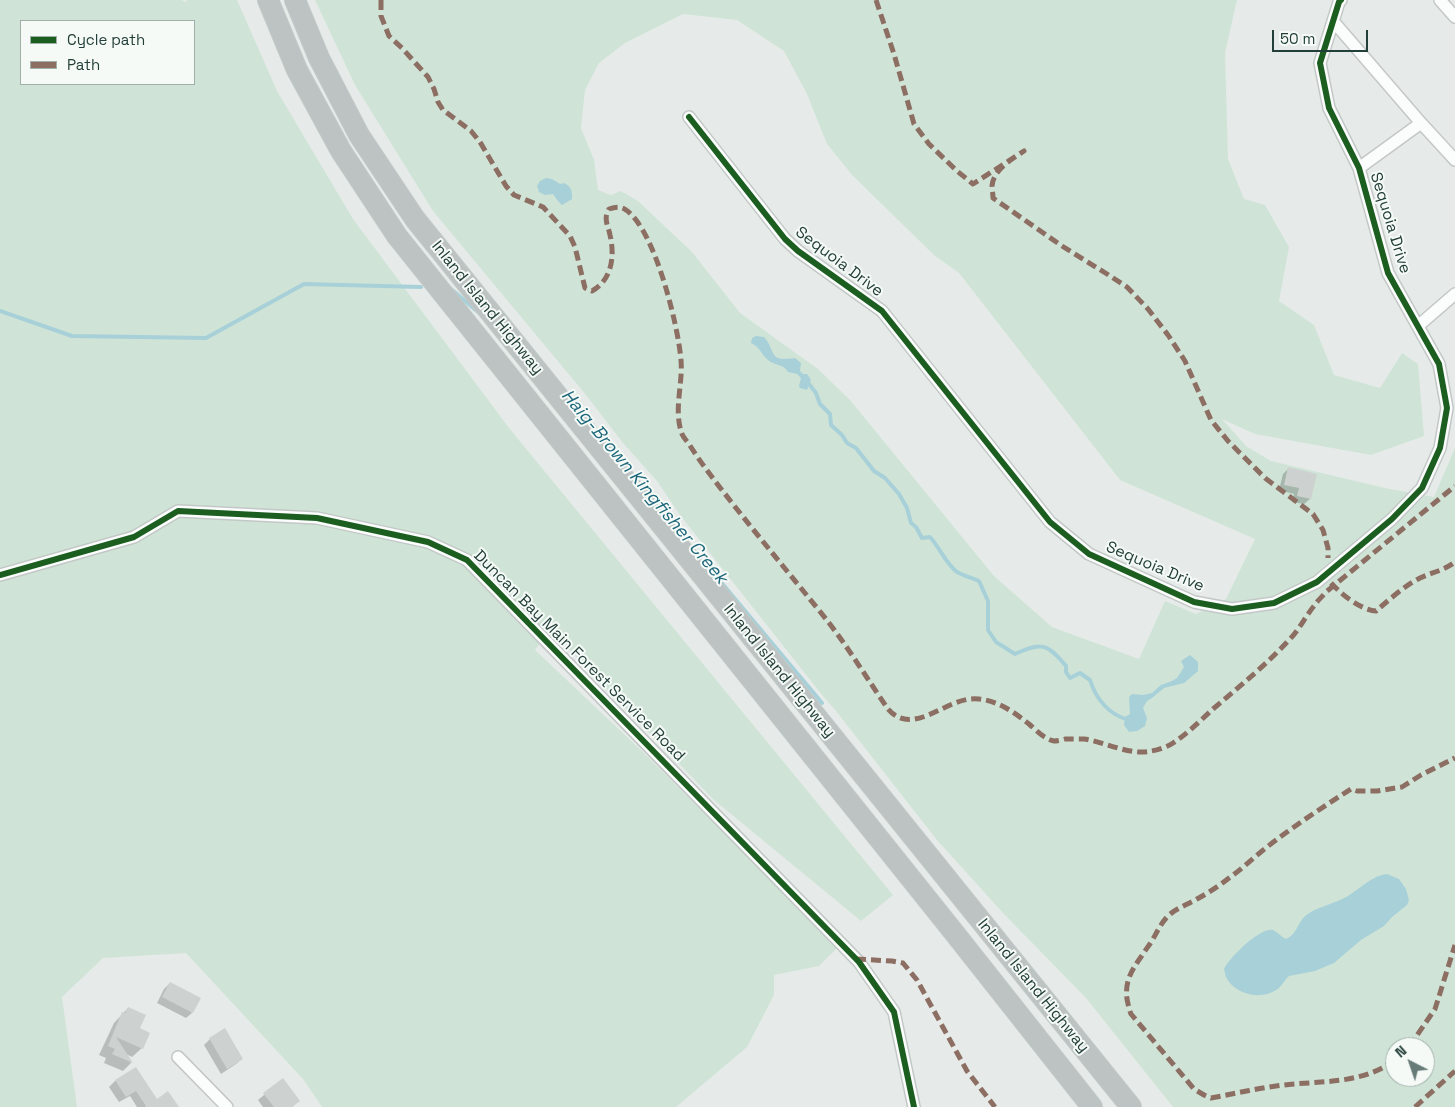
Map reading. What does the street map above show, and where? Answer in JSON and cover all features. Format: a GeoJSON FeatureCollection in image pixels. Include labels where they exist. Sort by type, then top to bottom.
{"type":"FeatureCollection","features":[{"type":"Feature","properties":{"kind":"highway","name":"Inland Island Highway"},"geometry":{"type":"LineString","coordinates":[[268,0],[297,70],[341,151],[396,236],[1092,1107]]}},
{"type":"Feature","properties":{"kind":"highway","name":"Inland Island Highway"},"geometry":{"type":"LineString","coordinates":[[295,0],[319,58],[359,135],[415,219],[1131,1107]]}},
{"type":"Feature","properties":{"kind":"street","name":"Sequoia Drive"},"geometry":{"type":"LineString","coordinates":[[689,117],[785,239],[798,251],[882,311],[1050,522],[1089,554],[1194,602],[1232,609],[1274,603],[1317,582],[1392,519],[1422,488],[1440,448],[1447,408],[1439,364],[1388,273],[1359,168],[1329,108],[1320,63],[1341,0]]}},
{"type":"Feature","properties":{"kind":"street"},"geometry":{"type":"LineString","coordinates":[[1440,0],[1455,17]]}},
{"type":"Feature","properties":{"kind":"street"},"geometry":{"type":"LineString","coordinates":[[1333,21],[1455,160]]}},
{"type":"Feature","properties":{"kind":"street"},"geometry":{"type":"LineString","coordinates":[[1359,168],[1421,123]]}},
{"type":"Feature","properties":{"kind":"street"},"geometry":{"type":"LineString","coordinates":[[1418,326],[1455,294]]}},
{"type":"Feature","properties":{"kind":"street","name":"Duncan Bay Main Forest Service Road"},"geometry":{"type":"LineString","coordinates":[[0,575],[134,537],[178,512],[317,518],[428,542],[467,560],[859,962],[894,1012],[914,1107]]}},
{"type":"Feature","properties":{"kind":"street"},"geometry":{"type":"LineString","coordinates":[[178,1057],[227,1107]]}},
{"type":"Feature","properties":{"kind":"green space"},"geometry":{"type":"Polygon","coordinates":[[[0,0],[181,0],[186,2],[187,0],[237,0],[277,91],[353,219],[509,428],[893,895],[861,921],[714,800],[550,630],[535,650],[644,753],[838,947],[819,966],[774,975],[774,995],[747,1047],[676,1107],[322,1107],[303,1079],[186,953],[103,958],[62,997],[77,1107],[0,1107],[0,0]]]}},
{"type":"Feature","properties":{"kind":"green space"},"geometry":{"type":"Polygon","coordinates":[[[315,0],[1237,0],[1225,53],[1228,159],[1244,199],[1265,205],[1289,247],[1279,301],[1314,325],[1334,375],[1380,388],[1402,353],[1418,364],[1424,436],[1371,455],[1255,434],[1222,419],[1246,446],[1271,461],[1385,488],[1434,497],[1455,448],[1455,1107],[1173,1107],[1086,998],[1003,913],[937,840],[680,515],[657,481],[623,443],[586,395],[433,211],[355,85],[315,0]],[[683,14],[625,43],[599,63],[585,90],[581,128],[594,160],[598,190],[611,195],[621,191],[638,201],[692,252],[740,313],[818,369],[850,400],[994,576],[1052,627],[1139,659],[1165,601],[1196,614],[1226,599],[1255,539],[1120,480],[959,273],[934,255],[853,176],[827,144],[807,94],[784,51],[737,20],[683,14]]]}},
{"type":"Feature","properties":{"kind":"water"},"geometry":{"type":"Polygon","coordinates":[[[546,178],[569,186],[572,191],[572,199],[562,205],[553,194],[545,195],[539,192],[537,186],[540,181],[546,178]]]}},
{"type":"Feature","properties":{"kind":"water"},"geometry":{"type":"Polygon","coordinates":[[[756,336],[764,337],[776,357],[780,359],[795,358],[801,363],[800,371],[803,374],[807,374],[811,380],[807,390],[800,388],[801,378],[797,374],[788,372],[786,369],[771,362],[751,343],[752,338],[756,336]]]}},
{"type":"Feature","properties":{"kind":"water"},"geometry":{"type":"Polygon","coordinates":[[[1190,655],[1198,662],[1198,671],[1184,683],[1164,688],[1147,701],[1143,708],[1147,718],[1145,726],[1137,731],[1129,732],[1124,725],[1125,717],[1130,714],[1129,697],[1132,694],[1143,695],[1152,693],[1161,685],[1177,678],[1184,667],[1181,661],[1190,655]]]}},
{"type":"Feature","properties":{"kind":"water"},"geometry":{"type":"Polygon","coordinates":[[[1387,874],[1399,879],[1406,889],[1409,900],[1407,905],[1384,926],[1361,940],[1334,963],[1315,971],[1289,976],[1278,989],[1263,995],[1243,992],[1227,979],[1224,969],[1227,964],[1253,938],[1267,930],[1273,930],[1286,939],[1295,932],[1302,919],[1309,913],[1346,897],[1374,878],[1387,874]]]}},
{"type":"Feature","properties":{"kind":"building"},"geometry":{"type":"Polygon","coordinates":[[[1288,467],[1317,474],[1311,499],[1297,496],[1299,488],[1284,485],[1288,467]]]}},
{"type":"Feature","properties":{"kind":"building"},"geometry":{"type":"Polygon","coordinates":[[[170,982],[201,998],[193,1013],[162,997],[170,982]]]}},
{"type":"Feature","properties":{"kind":"building"},"geometry":{"type":"Polygon","coordinates":[[[128,1007],[146,1015],[140,1028],[150,1033],[143,1049],[116,1037],[133,1063],[112,1054],[115,1049],[108,1046],[122,1012],[125,1013],[128,1007]]]}},
{"type":"Feature","properties":{"kind":"building"},"geometry":{"type":"Polygon","coordinates":[[[225,1028],[243,1059],[227,1069],[209,1038],[225,1028]]]}},
{"type":"Feature","properties":{"kind":"building"},"geometry":{"type":"Polygon","coordinates":[[[136,1067],[157,1099],[168,1091],[179,1107],[145,1107],[136,1091],[126,1097],[115,1080],[136,1067]]]}},
{"type":"Feature","properties":{"kind":"building"},"geometry":{"type":"Polygon","coordinates":[[[283,1078],[300,1101],[292,1107],[274,1107],[263,1093],[283,1078]]]}},
{"type":"Feature","properties":{"kind":"waterway","name":"Haig-Brown Kingfisher Creek"},"geometry":{"type":"LineString","coordinates":[[0,311],[72,336],[206,338],[304,284],[421,287]]}},
{"type":"Feature","properties":{"kind":"waterway","name":"Haig-Brown Kingfisher Creek"},"geometry":{"type":"LineString","coordinates":[[451,289],[478,312]]}},
{"type":"Feature","properties":{"kind":"waterway"},"geometry":{"type":"LineString","coordinates":[[809,384],[816,393],[820,404],[830,414],[831,425],[842,435],[847,443],[856,448],[874,471],[885,478],[899,494],[907,508],[911,523],[916,527],[922,538],[930,537],[957,572],[979,581],[988,601],[988,630],[996,642],[1015,654],[1038,646],[1048,649],[1066,666],[1066,672],[1070,678],[1080,673],[1090,680],[1096,694],[1104,705],[1115,714],[1129,720]]}},
{"type":"Feature","properties":{"kind":"waterway","name":"Haig-Brown Kingfisher Creek"},"geometry":{"type":"LineString","coordinates":[[710,569],[822,703]]}},
{"type":"Feature","properties":{"kind":"marked path"},"geometry":{"type":"LineString","coordinates":[[381,0],[381,16],[389,36],[428,77],[443,110],[471,131],[480,142],[506,186],[514,195],[543,207],[570,236],[575,247],[585,288],[592,291],[604,281],[608,274],[612,259],[606,219],[609,209],[618,207],[624,209],[637,221],[655,257],[663,279],[679,344],[681,378],[678,413],[682,435],[729,499],[834,630],[888,709],[898,717],[909,720],[920,718],[955,703],[979,699],[993,702],[1006,708],[1050,740],[1084,739],[1135,752],[1151,751],[1165,747],[1188,731],[1271,658],[1293,636],[1315,604],[1326,592],[1455,486]]}},
{"type":"Feature","properties":{"kind":"marked path"},"geometry":{"type":"LineString","coordinates":[[876,0],[914,124],[929,144],[973,184],[1024,151],[999,170],[993,180],[993,198],[1062,246],[1127,287],[1148,309],[1185,361],[1211,420],[1228,441],[1265,478],[1313,514],[1323,530],[1328,548],[1328,558]]}},
{"type":"Feature","properties":{"kind":"marked path"},"geometry":{"type":"LineString","coordinates":[[1331,583],[1358,605],[1376,611],[1414,581],[1455,562]]}},
{"type":"Feature","properties":{"kind":"marked path"},"geometry":{"type":"LineString","coordinates":[[1385,1066],[1353,1078],[1276,1086],[1211,1098],[1194,1089],[1131,1014],[1127,999],[1127,984],[1135,966],[1168,916],[1221,884],[1267,847],[1309,817],[1351,789],[1357,791],[1377,791],[1402,787],[1455,758]]}},
{"type":"Feature","properties":{"kind":"marked path"},"geometry":{"type":"LineString","coordinates":[[1416,1037],[1435,1009],[1455,945]]}},
{"type":"Feature","properties":{"kind":"marked path"},"geometry":{"type":"LineString","coordinates":[[856,959],[903,963],[917,980],[967,1071],[995,1107]]}},
{"type":"Feature","properties":{"kind":"marked path"},"geometry":{"type":"LineString","coordinates":[[1415,1107],[1455,1071]]}},
{"type":"Feature","properties":{"kind":"cycle path"},"geometry":{"type":"LineString","coordinates":[[689,117],[785,239],[798,251],[882,311],[1050,522],[1089,554],[1194,602],[1232,609],[1274,603],[1317,582],[1392,519],[1422,488],[1440,448],[1447,408],[1439,364],[1388,273],[1359,168],[1329,108],[1320,63],[1341,0]]}},
{"type":"Feature","properties":{"kind":"cycle path"},"geometry":{"type":"LineString","coordinates":[[0,575],[134,537],[178,511],[317,518],[428,542],[467,560],[859,962],[894,1012],[914,1107]]}}]}
